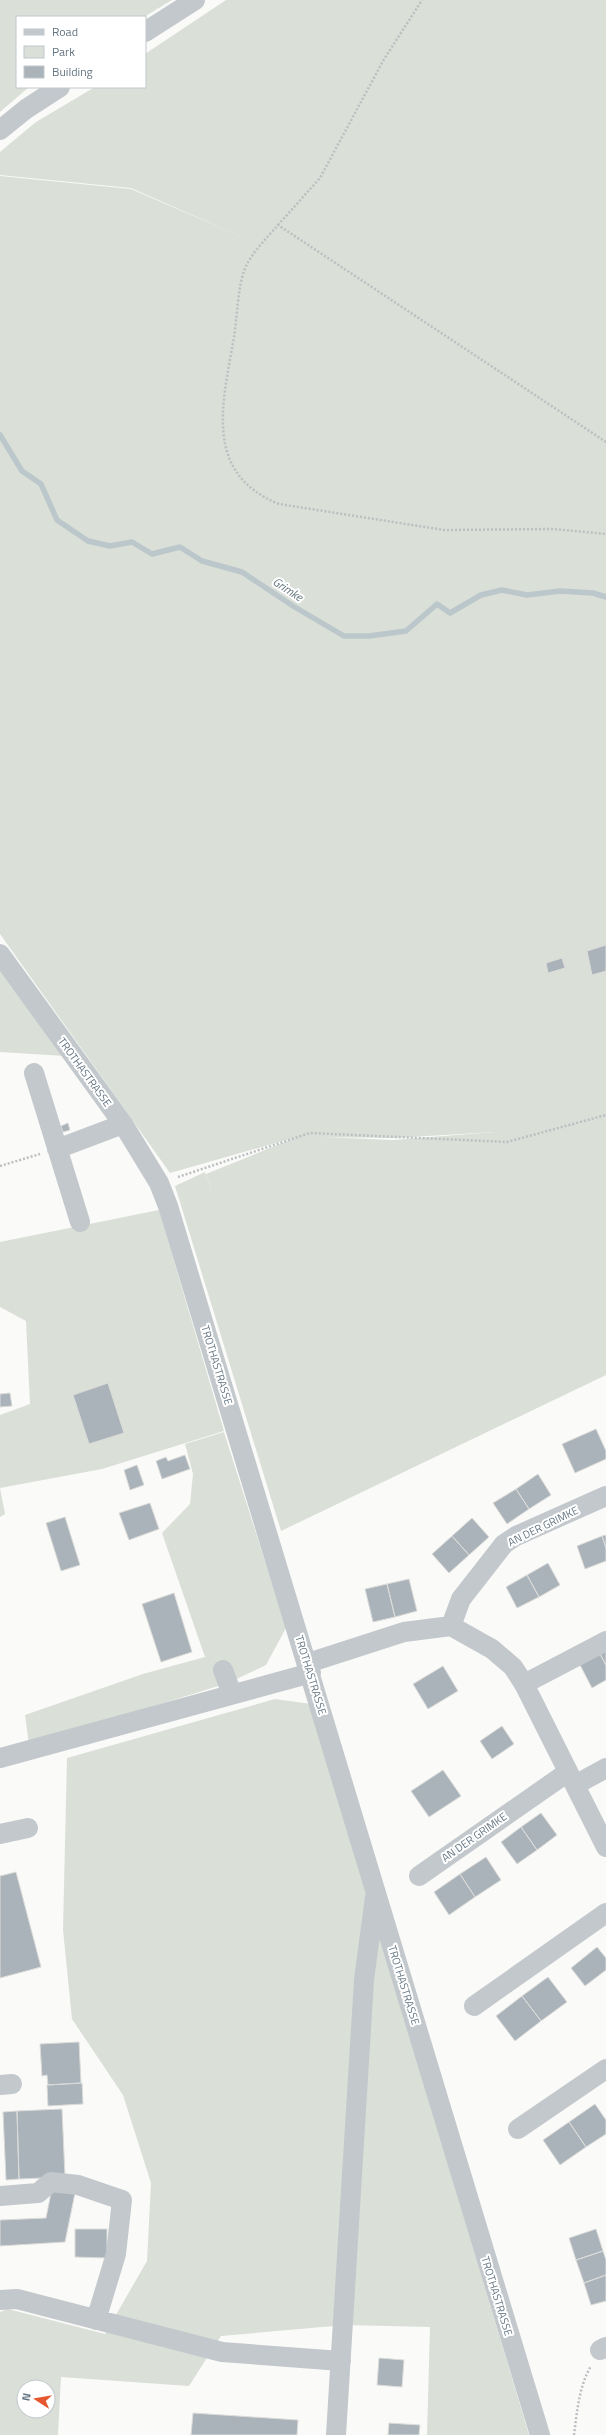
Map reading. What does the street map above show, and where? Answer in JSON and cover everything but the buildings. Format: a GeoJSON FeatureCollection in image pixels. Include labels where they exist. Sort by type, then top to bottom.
{"type":"FeatureCollection","features":[{"type":"Feature","properties":{"kind":"street"},"geometry":{"type":"LineString","coordinates":[[146,31],[195,0]]}},
{"type":"Feature","properties":{"kind":"street"},"geometry":{"type":"LineString","coordinates":[[0,130],[26,109],[58,88]]}},
{"type":"Feature","properties":{"kind":"street","name":"TROTHASTRASSE"},"geometry":{"type":"LineString","coordinates":[[0,954],[123,1124],[159,1183],[309,1668],[540,2435]]}},
{"type":"Feature","properties":{"kind":"street"},"geometry":{"type":"LineString","coordinates":[[34,1073],[80,1222]]}},
{"type":"Feature","properties":{"kind":"street"},"geometry":{"type":"LineString","coordinates":[[57,1149],[123,1124]]}},
{"type":"Feature","properties":{"kind":"street","name":"AN DER GRIMKE"},"geometry":{"type":"LineString","coordinates":[[451,1626],[461,1599],[504,1544],[516,1536],[606,1496]]}},
{"type":"Feature","properties":{"kind":"street"},"geometry":{"type":"LineString","coordinates":[[0,1758],[232,1694],[309,1668],[404,1632],[451,1626],[492,1649],[513,1667],[524,1684],[606,1846]]}},
{"type":"Feature","properties":{"kind":"street"},"geometry":{"type":"LineString","coordinates":[[524,1684],[606,1641]]}},
{"type":"Feature","properties":{"kind":"street"},"geometry":{"type":"LineString","coordinates":[[223,1670],[232,1694]]}},
{"type":"Feature","properties":{"kind":"street","name":"AN DER GRIMKE"},"geometry":{"type":"LineString","coordinates":[[419,1876],[571,1779],[606,1768]]}},
{"type":"Feature","properties":{"kind":"street"},"geometry":{"type":"LineString","coordinates":[[0,1834],[28,1828]]}},
{"type":"Feature","properties":{"kind":"street"},"geometry":{"type":"LineString","coordinates":[[336,2435],[364,1980],[376,1889]]}},
{"type":"Feature","properties":{"kind":"street"},"geometry":{"type":"LineString","coordinates":[[474,2006],[606,1913]]}},
{"type":"Feature","properties":{"kind":"street"},"geometry":{"type":"LineString","coordinates":[[518,2129],[606,2069]]}},
{"type":"Feature","properties":{"kind":"street"},"geometry":{"type":"LineString","coordinates":[[0,2196],[38,2193],[51,2182],[78,2185],[122,2200],[116,2254],[96,2320]]}},
{"type":"Feature","properties":{"kind":"street"},"geometry":{"type":"LineString","coordinates":[[0,2300],[17,2299],[222,2352],[341,2361]]}},
{"type":"Feature","properties":{"kind":"path"},"geometry":{"type":"LineString","coordinates":[[422,0],[383,61],[320,178],[278,225],[244,271],[225,383],[222,434],[233,469],[262,497],[279,504],[444,530],[553,528],[606,534]]}},
{"type":"Feature","properties":{"kind":"path"},"geometry":{"type":"LineString","coordinates":[[278,225],[606,442]]}},
{"type":"Feature","properties":{"kind":"path"},"geometry":{"type":"LineString","coordinates":[[159,1183],[310,1133],[507,1142],[606,1115]]}},
{"type":"Feature","properties":{"kind":"path"},"geometry":{"type":"LineString","coordinates":[[0,1166],[57,1149]]}},
{"type":"Feature","properties":{"kind":"path"},"geometry":{"type":"LineString","coordinates":[[574,2435],[578,2406],[586,2373],[603,2348]]}},
{"type":"Feature","properties":{"kind":"green space"},"geometry":{"type":"Polygon","coordinates":[[[0,0],[172,0],[146,16],[16,16],[16,88],[28,88],[0,112],[0,0]]]}},
{"type":"Feature","properties":{"kind":"green space"},"geometry":{"type":"Polygon","coordinates":[[[226,0],[606,0],[606,1375],[281,1531],[175,1186],[205,1172],[215,1201],[206,1174],[297,1137],[170,1173],[0,934],[0,176],[131,189],[240,236],[131,188],[0,175],[0,152],[36,122],[93,88],[146,88],[146,53],[226,0]],[[495,1132],[393,1138],[322,1137],[393,1140],[495,1132]]]}},
{"type":"Feature","properties":{"kind":"green space"},"geometry":{"type":"Polygon","coordinates":[[[0,967],[65,1056],[0,1052],[0,967]]]}},
{"type":"Feature","properties":{"kind":"green space"},"geometry":{"type":"Polygon","coordinates":[[[159,1210],[224,1431],[102,1469],[0,1488],[0,1415],[30,1404],[26,1321],[0,1307],[0,1242],[159,1210]]]}},
{"type":"Feature","properties":{"kind":"green space"},"geometry":{"type":"Polygon","coordinates":[[[224,1432],[286,1628],[266,1665],[228,1683],[29,1745],[25,1715],[143,1674],[205,1657],[162,1533],[190,1504],[193,1474],[185,1444],[224,1432]]]}},
{"type":"Feature","properties":{"kind":"green space"},"geometry":{"type":"Polygon","coordinates":[[[0,1488],[5,1514],[0,1517],[0,1488]]]}},
{"type":"Feature","properties":{"kind":"green space"},"geometry":{"type":"Polygon","coordinates":[[[275,1699],[311,1704],[529,2435],[427,2435],[430,2327],[345,2325],[221,2336],[189,2386],[61,2377],[58,2435],[0,2435],[0,2312],[8,2309],[105,2334],[147,2261],[151,2183],[123,2095],[72,2019],[63,1930],[67,1758],[275,1699]]]}},
{"type":"Feature","properties":{"kind":"waterway","name":"Grimke"},"geometry":{"type":"LineString","coordinates":[[0,435],[22,471],[41,484],[57,520],[88,541],[110,546],[132,542],[152,554],[180,547],[202,561],[242,572],[293,606],[344,636],[369,636],[406,631],[437,604],[450,613],[481,595],[502,590],[527,595],[560,591],[593,593],[606,597]]}}]}
